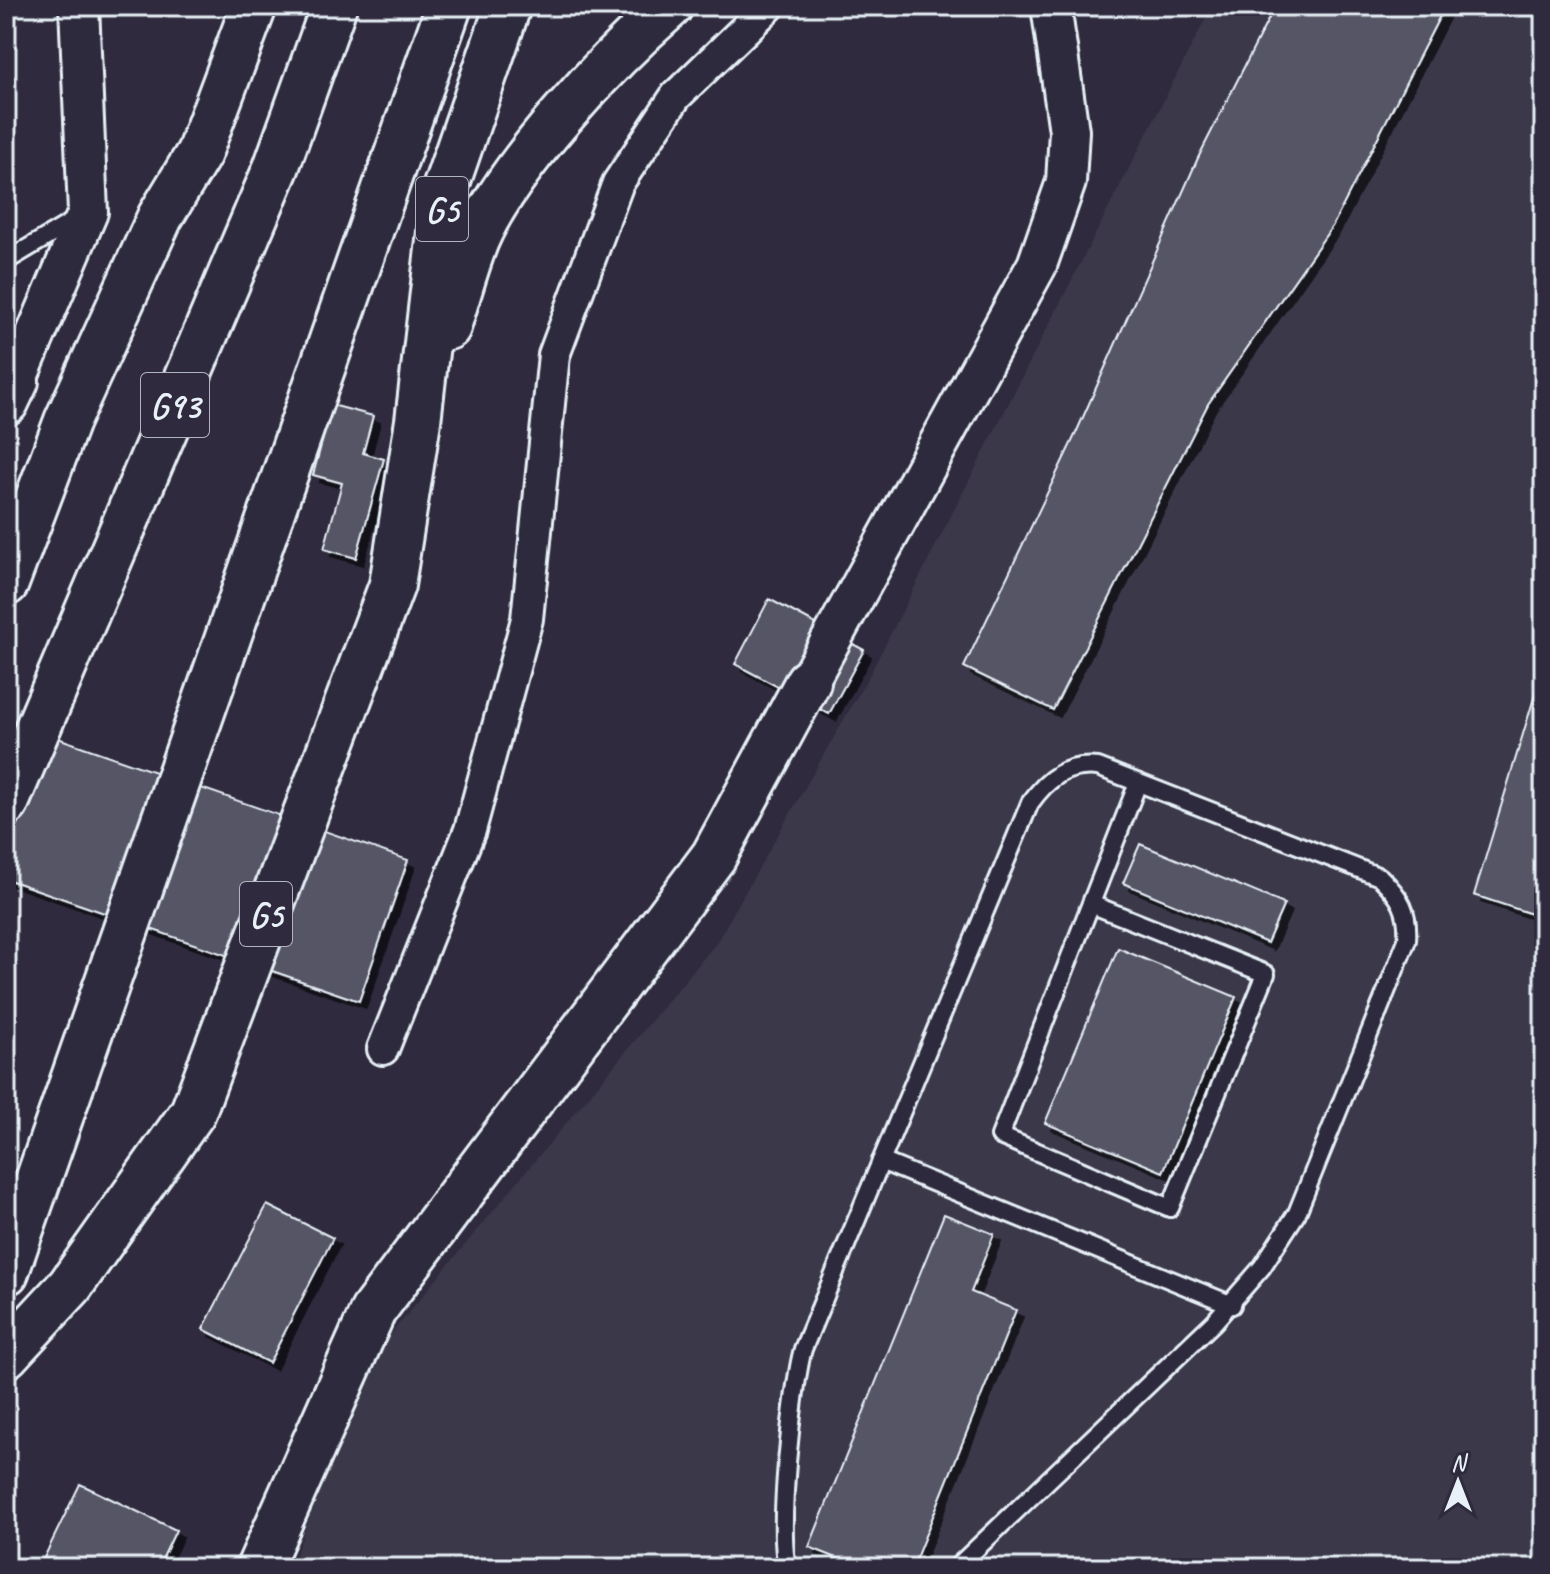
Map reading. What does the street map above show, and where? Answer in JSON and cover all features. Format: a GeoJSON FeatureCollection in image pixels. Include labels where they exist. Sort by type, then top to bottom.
{"type":"FeatureCollection","features":[{"type":"Feature","properties":{"kind":"highway"},"geometry":{"type":"LineString","coordinates":[[6,583],[67,421],[160,217],[199,153],[254,6]]}},
{"type":"Feature","properties":{"kind":"highway","name":"G93"},"geometry":{"type":"LineString","coordinates":[[6,803],[276,168],[334,6]]}},
{"type":"Feature","properties":{"kind":"highway"},"geometry":{"type":"LineString","coordinates":[[6,1272],[449,6]]}},
{"type":"Feature","properties":{"kind":"highway","name":"G5"},"geometry":{"type":"LineString","coordinates":[[6,1355],[70,1286],[193,1112],[392,585],[418,421],[445,189],[508,6]]}},
{"type":"Feature","properties":{"kind":"highway"},"geometry":{"type":"LineString","coordinates":[[418,421],[477,238],[508,186],[595,78],[670,6]]}},
{"type":"Feature","properties":{"kind":"highway"},"geometry":{"type":"LineString","coordinates":[[259,1568],[373,1311],[714,856],[808,682]]}},
{"type":"Feature","properties":{"kind":"street"},"geometry":{"type":"LineString","coordinates":[[11,392],[88,212],[79,6]]}},
{"type":"Feature","properties":{"kind":"street"},"geometry":{"type":"LineString","coordinates":[[383,1049],[470,830],[527,619],[554,355],[618,183],[676,96],[769,6]]}},
{"type":"Feature","properties":{"kind":"street"},"geometry":{"type":"LineString","coordinates":[[808,682],[1037,265],[1066,182],[1069,131],[1051,6]]}},
{"type":"Feature","properties":{"kind":"lane"},"geometry":{"type":"LineString","coordinates":[[6,261],[88,212]]}},
{"type":"Feature","properties":{"kind":"lane"},"geometry":{"type":"LineString","coordinates":[[788,1568],[784,1535],[798,1368],[1030,803],[1045,783],[1080,765],[1098,767],[1380,877],[1398,895],[1409,917],[1407,940],[1297,1213],[1232,1305],[956,1568]]}},
{"type":"Feature","properties":{"kind":"lane"},"geometry":{"type":"LineString","coordinates":[[1091,904],[1266,974],[1170,1208],[1000,1136],[1138,783]]}},
{"type":"Feature","properties":{"kind":"lane"},"geometry":{"type":"LineString","coordinates":[[881,1161],[1232,1305]]}},
{"type":"Feature","properties":{"kind":"shaded area"},"geometry":{"type":"Polygon","coordinates":[[[1212,6],[1544,6],[1544,1568],[291,1568],[364,1366],[716,943],[872,670],[1212,6]]]}},
{"type":"Feature","properties":{"kind":"building"},"geometry":{"type":"Polygon","coordinates":[[[1275,6],[1445,6],[1333,225],[1208,404],[1053,710],[964,667],[1076,433],[1198,158],[1275,6]]]}},
{"type":"Feature","properties":{"kind":"building"},"geometry":{"type":"Polygon","coordinates":[[[332,405],[373,416],[363,453],[384,459],[356,558],[324,549],[342,483],[313,475],[332,405]]]}},
{"type":"Feature","properties":{"kind":"building"},"geometry":{"type":"Polygon","coordinates":[[[769,599],[864,650],[829,714],[735,664],[769,599]]]}},
{"type":"Feature","properties":{"kind":"building"},"geometry":{"type":"Polygon","coordinates":[[[1544,665],[1544,918],[1474,895],[1544,665]]]}},
{"type":"Feature","properties":{"kind":"building"},"geometry":{"type":"Polygon","coordinates":[[[6,720],[408,860],[359,1001],[6,879],[6,720]]]}},
{"type":"Feature","properties":{"kind":"building"},"geometry":{"type":"Polygon","coordinates":[[[1140,844],[1284,904],[1267,943],[1123,883],[1140,844]]]}},
{"type":"Feature","properties":{"kind":"building"},"geometry":{"type":"Polygon","coordinates":[[[1118,948],[1236,997],[1163,1172],[1045,1123],[1118,948]]]}},
{"type":"Feature","properties":{"kind":"building"},"geometry":{"type":"Polygon","coordinates":[[[267,1205],[333,1238],[269,1363],[203,1329],[267,1205]]]}},
{"type":"Feature","properties":{"kind":"building"},"geometry":{"type":"Polygon","coordinates":[[[944,1214],[994,1234],[971,1292],[1016,1310],[912,1568],[862,1568],[809,1547],[944,1214]]]}},
{"type":"Feature","properties":{"kind":"building"},"geometry":{"type":"Polygon","coordinates":[[[80,1484],[176,1530],[158,1568],[39,1568],[80,1484]]]}}]}
